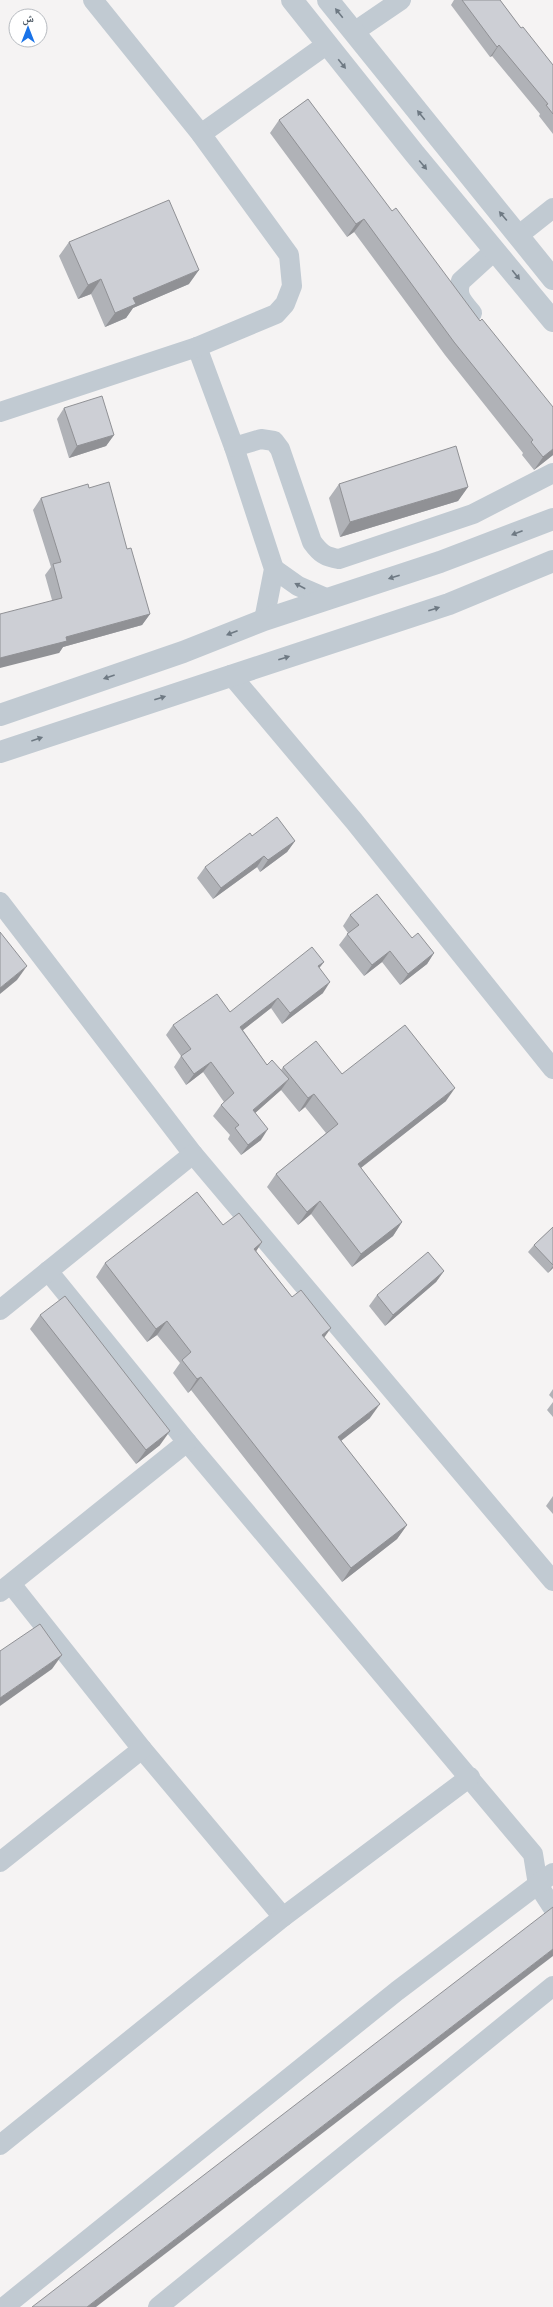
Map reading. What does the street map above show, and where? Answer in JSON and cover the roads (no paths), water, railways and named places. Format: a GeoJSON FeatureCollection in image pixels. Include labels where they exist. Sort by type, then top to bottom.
{"type":"FeatureCollection","features":[{"type":"Feature","properties":{"kind":"street"},"geometry":{"type":"LineString","coordinates":[[0,412],[197,347],[276,314],[285,304],[292,286],[289,255],[201,134],[94,0]]}},
{"type":"Feature","properties":{"kind":"street"},"geometry":{"type":"LineString","coordinates":[[292,0],[326,45],[553,321]]}},
{"type":"Feature","properties":{"kind":"street"},"geometry":{"type":"LineString","coordinates":[[328,0],[553,279]]}},
{"type":"Feature","properties":{"kind":"street"},"geometry":{"type":"LineString","coordinates":[[354,32],[401,0]]}},
{"type":"Feature","properties":{"kind":"street"},"geometry":{"type":"LineString","coordinates":[[201,134],[326,45]]}},
{"type":"Feature","properties":{"kind":"street"},"geometry":{"type":"LineString","coordinates":[[519,235],[553,208]]}},
{"type":"Feature","properties":{"kind":"street"},"geometry":{"type":"LineString","coordinates":[[486,328],[457,292],[461,281],[495,250]]}},
{"type":"Feature","properties":{"kind":"street"},"geometry":{"type":"LineString","coordinates":[[197,347],[234,447],[274,569],[264,620]]}},
{"type":"Feature","properties":{"kind":"street"},"geometry":{"type":"LineString","coordinates":[[234,447],[261,439],[274,441],[280,449],[312,542],[318,552],[326,557],[339,559],[472,514],[553,473]]}},
{"type":"Feature","properties":{"kind":"street"},"geometry":{"type":"LineString","coordinates":[[0,715],[183,652],[264,620],[440,562],[553,519]]}},
{"type":"Feature","properties":{"kind":"street"},"geometry":{"type":"LineString","coordinates":[[0,752],[449,604],[553,561]]}},
{"type":"Feature","properties":{"kind":"street"},"geometry":{"type":"LineString","coordinates":[[274,569],[298,586],[328,599]]}},
{"type":"Feature","properties":{"kind":"street"},"geometry":{"type":"LineString","coordinates":[[231,675],[354,821],[553,1069]]}},
{"type":"Feature","properties":{"kind":"street"},"geometry":{"type":"LineString","coordinates":[[0,902],[194,1154],[553,1581]]}},
{"type":"Feature","properties":{"kind":"street"},"geometry":{"type":"LineString","coordinates":[[0,1310],[194,1154]]}},
{"type":"Feature","properties":{"kind":"street"},"geometry":{"type":"LineString","coordinates":[[48,1271],[187,1442],[470,1777],[533,1854],[546,1879],[553,1908]]}},
{"type":"Feature","properties":{"kind":"street"},"geometry":{"type":"LineString","coordinates":[[187,1442],[5,1589],[283,1917]]}},
{"type":"Feature","properties":{"kind":"street"},"geometry":{"type":"LineString","coordinates":[[0,1862],[142,1749]]}},
{"type":"Feature","properties":{"kind":"street"},"geometry":{"type":"LineString","coordinates":[[0,2145],[283,1917],[470,1777]]}},
{"type":"Feature","properties":{"kind":"street"},"geometry":{"type":"LineString","coordinates":[[533,1854],[553,1861]]}},
{"type":"Feature","properties":{"kind":"street"},"geometry":{"type":"LineString","coordinates":[[4,2307],[397,1991],[546,1879]]}},
{"type":"Feature","properties":{"kind":"street"},"geometry":{"type":"LineString","coordinates":[[158,2307],[553,1986]]}}]}
